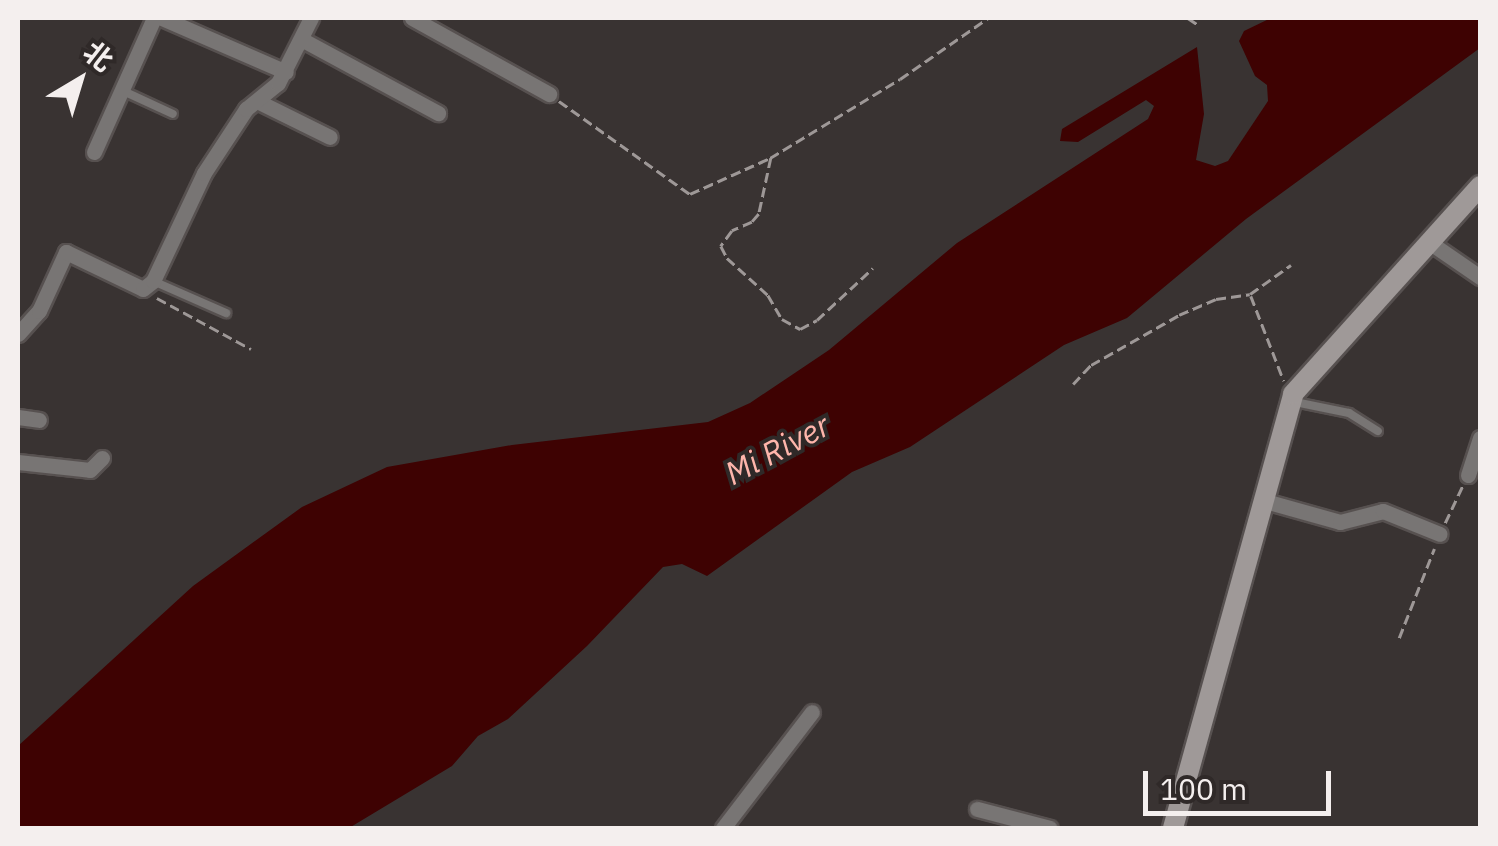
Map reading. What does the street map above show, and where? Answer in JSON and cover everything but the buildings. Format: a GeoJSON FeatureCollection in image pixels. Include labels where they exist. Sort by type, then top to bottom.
{"type":"FeatureCollection","features":[{"type":"Feature","properties":{"kind":"street"},"geometry":{"type":"LineString","coordinates":[[94,152],[154,18]]}},
{"type":"Feature","properties":{"kind":"street"},"geometry":{"type":"LineString","coordinates":[[162,18],[286,72]]}},
{"type":"Feature","properties":{"kind":"street"},"geometry":{"type":"LineString","coordinates":[[18,334],[39,310],[66,252],[148,285],[204,172],[236,122],[286,72],[311,18]]}},
{"type":"Feature","properties":{"kind":"street"},"geometry":{"type":"LineString","coordinates":[[414,18],[549,94]]}},
{"type":"Feature","properties":{"kind":"street"},"geometry":{"type":"LineString","coordinates":[[301,39],[438,113]]}},
{"type":"Feature","properties":{"kind":"street"},"geometry":{"type":"LineString","coordinates":[[257,101],[330,137]]}},
{"type":"Feature","properties":{"kind":"street"},"geometry":{"type":"LineString","coordinates":[[1173,828],[1297,386],[1480,186]]}},
{"type":"Feature","properties":{"kind":"street"},"geometry":{"type":"LineString","coordinates":[[1429,242],[1480,277]]}},
{"type":"Feature","properties":{"kind":"street"},"geometry":{"type":"LineString","coordinates":[[18,417],[39,420]]}},
{"type":"Feature","properties":{"kind":"street"},"geometry":{"type":"LineString","coordinates":[[1468,475],[1480,438]]}},
{"type":"Feature","properties":{"kind":"street"},"geometry":{"type":"LineString","coordinates":[[18,462],[90,470],[102,458]]}},
{"type":"Feature","properties":{"kind":"street"},"geometry":{"type":"LineString","coordinates":[[1265,501],[1340,522],[1383,511],[1440,534]]}},
{"type":"Feature","properties":{"kind":"street"},"geometry":{"type":"LineString","coordinates":[[723,828],[812,712]]}},
{"type":"Feature","properties":{"kind":"street"},"geometry":{"type":"LineString","coordinates":[[977,809],[1050,828]]}},
{"type":"Feature","properties":{"kind":"lane"},"geometry":{"type":"LineString","coordinates":[[121,90],[174,114]]}},
{"type":"Feature","properties":{"kind":"lane"},"geometry":{"type":"LineString","coordinates":[[148,285],[226,313]]}},
{"type":"Feature","properties":{"kind":"lane"},"geometry":{"type":"LineString","coordinates":[[1290,401],[1349,413],[1378,431]]}},
{"type":"Feature","properties":{"kind":"path"},"geometry":{"type":"LineString","coordinates":[[549,94],[690,194],[772,157],[900,79],[988,18]]}},
{"type":"Feature","properties":{"kind":"path"},"geometry":{"type":"LineString","coordinates":[[1188,18],[1200,26]]}},
{"type":"Feature","properties":{"kind":"path"},"geometry":{"type":"LineString","coordinates":[[772,157],[759,214],[752,222],[732,230],[721,246],[728,258],[768,295],[782,319],[800,329],[874,268]]}},
{"type":"Feature","properties":{"kind":"path"},"geometry":{"type":"LineString","coordinates":[[1073,384],[1091,365],[1179,315],[1216,298],[1250,294],[1290,266]]}},
{"type":"Feature","properties":{"kind":"path"},"geometry":{"type":"LineString","coordinates":[[148,285],[252,349]]}},
{"type":"Feature","properties":{"kind":"path"},"geometry":{"type":"LineString","coordinates":[[1250,294],[1290,401]]}},
{"type":"Feature","properties":{"kind":"path"},"geometry":{"type":"LineString","coordinates":[[1399,638],[1468,475]]}},
{"type":"Feature","properties":{"kind":"water","name":"Mi River"},"geometry":{"type":"Polygon","coordinates":[[[1271,18],[1480,18],[1480,48],[1246,219],[1127,318],[1064,345],[910,447],[852,472],[707,576],[682,564],[663,567],[587,646],[508,719],[478,736],[452,766],[349,828],[18,828],[18,746],[193,586],[302,507],[387,467],[512,445],[708,422],[750,403],[829,350],[957,243],[1148,119],[1154,106],[1146,100],[1078,142],[1060,141],[1062,129],[1197,47],[1204,114],[1196,160],[1215,166],[1228,161],[1268,101],[1267,85],[1255,76],[1239,41],[1244,31],[1271,18]]]}}]}
